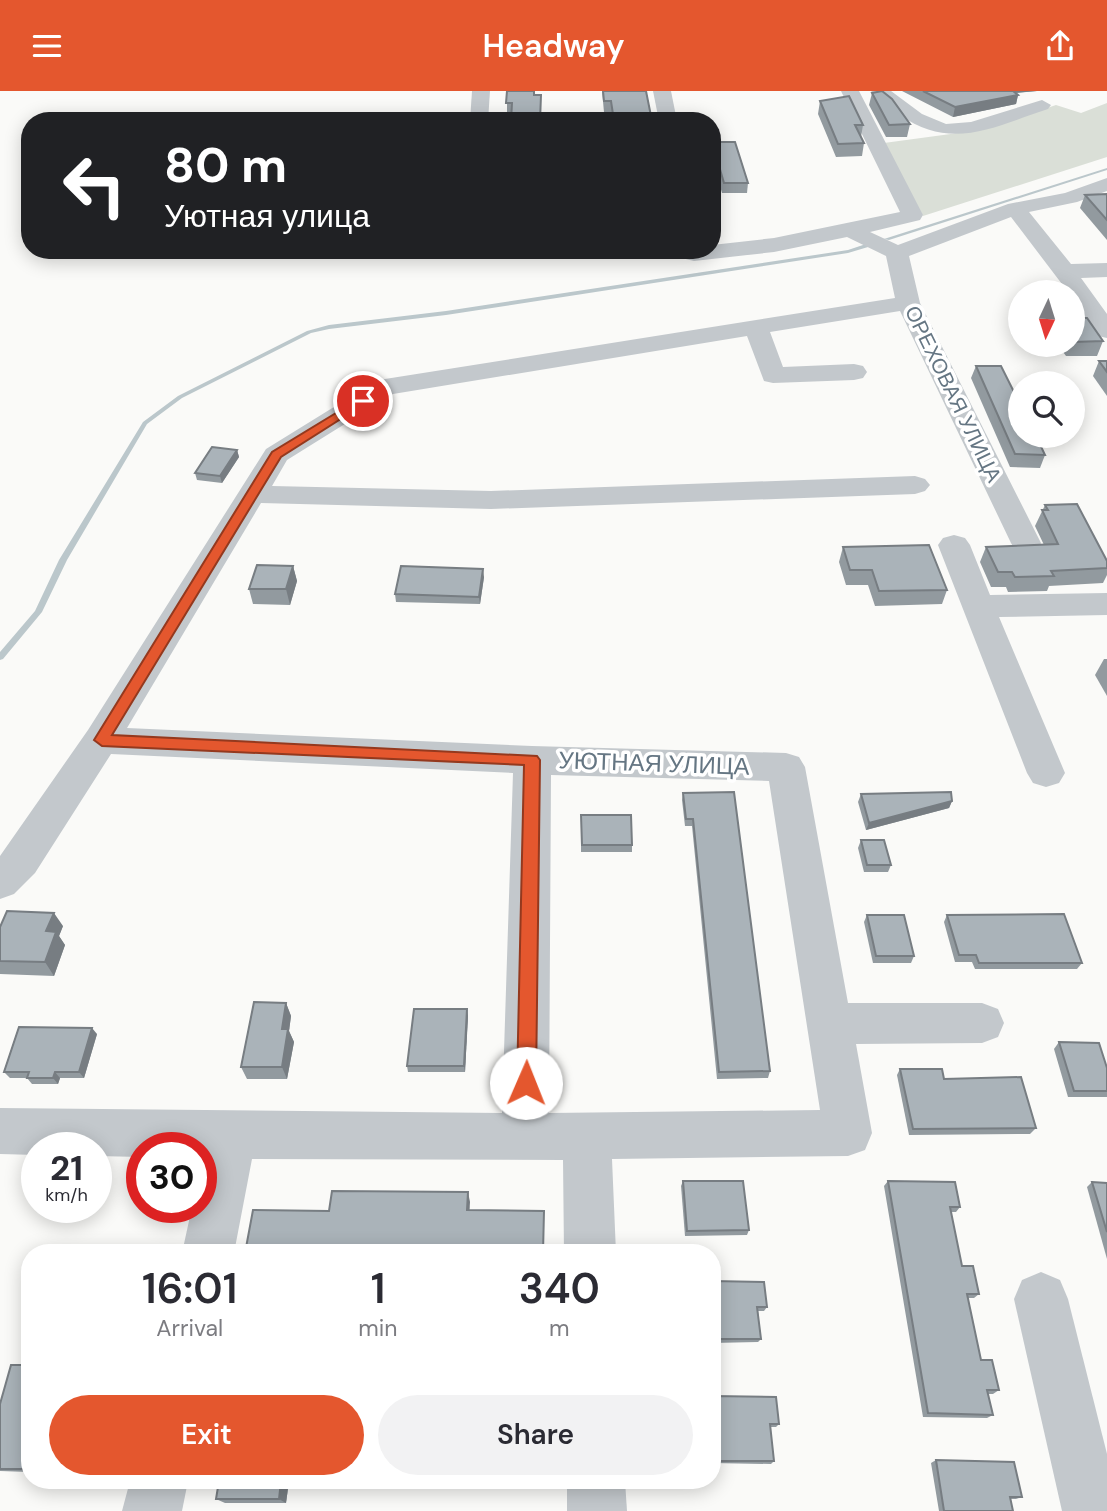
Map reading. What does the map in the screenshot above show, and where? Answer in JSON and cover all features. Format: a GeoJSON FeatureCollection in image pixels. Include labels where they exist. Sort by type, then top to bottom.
{"type":"FeatureCollection","features":[{"type":"Feature","properties":{"kind":"street"},"geometry":{"type":"LineString","coordinates":[[480,112],[481,91]]}},
{"type":"Feature","properties":{"kind":"street"},"geometry":{"type":"LineString","coordinates":[[662,91],[666,112]]}},
{"type":"Feature","properties":{"kind":"street"},"geometry":{"type":"LineString","coordinates":[[721,249],[774,245],[912,215],[850,91]]}},
{"type":"Feature","properties":{"kind":"street"},"geometry":{"type":"LineString","coordinates":[[880,91],[905,112],[928,124],[957,130],[1042,105],[1022,91]]}},
{"type":"Feature","properties":{"kind":"street"},"geometry":{"type":"LineString","coordinates":[[1070,198],[1107,184]]}},
{"type":"Feature","properties":{"kind":"street"},"geometry":{"type":"LineString","coordinates":[[850,230],[897,253],[1015,208],[1070,198],[1107,198]]}},
{"type":"Feature","properties":{"kind":"street"},"geometry":{"type":"LineString","coordinates":[[1015,208],[1065,271],[1107,331]]}},
{"type":"Feature","properties":{"kind":"street","name":"ОРЕХОВАЯ УЛИЦА"},"geometry":{"type":"LineString","coordinates":[[897,253],[908,303],[1026,543]]}},
{"type":"Feature","properties":{"kind":"street"},"geometry":{"type":"LineString","coordinates":[[1065,271],[1107,270]]}},
{"type":"Feature","properties":{"kind":"street"},"geometry":{"type":"LineString","coordinates":[[0,882],[22,861],[102,740],[276,455],[385,387],[908,303]]}},
{"type":"Feature","properties":{"kind":"street"},"geometry":{"type":"LineString","coordinates":[[756,327],[773,375],[854,372]]}},
{"type":"Feature","properties":{"kind":"street"},"geometry":{"type":"LineString","coordinates":[[253,493],[491,500],[915,485]]}},
{"type":"Feature","properties":{"kind":"street"},"geometry":{"type":"LineString","coordinates":[[954,545],[1046,773]]}},
{"type":"Feature","properties":{"kind":"street"},"geometry":{"type":"LineString","coordinates":[[977,606],[1107,604]]}},
{"type":"Feature","properties":{"kind":"street","name":"УЮТНАЯ УЛИЦА"},"geometry":{"type":"LineString","coordinates":[[102,740],[532,760],[786,768],[831,1024]]}},
{"type":"Feature","properties":{"kind":"street"},"geometry":{"type":"LineString","coordinates":[[525,1137],[532,760]]}},
{"type":"Feature","properties":{"kind":"street"},"geometry":{"type":"LineString","coordinates":[[0,1131],[525,1137],[848,1133],[831,1024],[982,1023]]}},
{"type":"Feature","properties":{"kind":"street"},"geometry":{"type":"LineString","coordinates":[[210,1244],[232,1135]]}},
{"type":"Feature","properties":{"kind":"street"},"geometry":{"type":"LineString","coordinates":[[587,1136],[590,1244]]}},
{"type":"Feature","properties":{"kind":"street"},"geometry":{"type":"LineString","coordinates":[[1041,1299],[1093,1511]]}},
{"type":"Feature","properties":{"kind":"street"},"geometry":{"type":"LineString","coordinates":[[152,1511],[157,1489]]}},
{"type":"Feature","properties":{"kind":"street"},"geometry":{"type":"LineString","coordinates":[[596,1489],[597,1511]]}},
{"type":"Feature","properties":{"kind":"shaded area"},"geometry":{"type":"Polygon","coordinates":[[[1107,103],[1107,157],[923,216],[884,143],[958,133],[1008,121],[1056,105],[1081,113],[1107,103]]]}},
{"type":"Feature","properties":{"kind":"building"},"geometry":{"type":"Polygon","coordinates":[[[507,91],[534,91],[534,95],[541,95],[540,112],[512,112],[512,103],[506,103],[507,91]]]}},
{"type":"Feature","properties":{"kind":"building"},"geometry":{"type":"Polygon","coordinates":[[[603,91],[646,91],[650,112],[613,112],[611,101],[604,101],[603,91]]]}},
{"type":"Feature","properties":{"kind":"building"},"geometry":{"type":"Polygon","coordinates":[[[882,91],[892,99],[910,124],[889,125],[872,93],[882,91]]]}},
{"type":"Feature","properties":{"kind":"building"},"geometry":{"type":"Polygon","coordinates":[[[923,91],[1013,91],[1018,95],[955,107],[923,91]]]}},
{"type":"Feature","properties":{"kind":"building"},"geometry":{"type":"Polygon","coordinates":[[[849,96],[863,125],[855,125],[864,143],[838,144],[820,101],[849,96]]]}},
{"type":"Feature","properties":{"kind":"building"},"geometry":{"type":"Polygon","coordinates":[[[721,142],[735,142],[748,183],[724,183],[721,173],[721,142]]]}},
{"type":"Feature","properties":{"kind":"building"},"geometry":{"type":"Polygon","coordinates":[[[1107,194],[1107,220],[1085,195],[1107,194]]]}},
{"type":"Feature","properties":{"kind":"building"},"geometry":{"type":"Polygon","coordinates":[[[1085,318],[1087,318],[1103,341],[1085,342],[1085,318]]]}},
{"type":"Feature","properties":{"kind":"building"},"geometry":{"type":"Polygon","coordinates":[[[1099,361],[1107,361],[1107,372],[1099,361]]]}},
{"type":"Feature","properties":{"kind":"building"},"geometry":{"type":"Polygon","coordinates":[[[976,366],[1001,366],[1008,380],[1008,438],[976,366]]]}},
{"type":"Feature","properties":{"kind":"building"},"geometry":{"type":"Polygon","coordinates":[[[212,447],[237,450],[220,476],[195,473],[212,447]]]}},
{"type":"Feature","properties":{"kind":"building"},"geometry":{"type":"Polygon","coordinates":[[[1012,448],[1042,448],[1045,455],[1015,454],[1012,448]]]}},
{"type":"Feature","properties":{"kind":"building"},"geometry":{"type":"Polygon","coordinates":[[[1077,504],[1107,561],[1107,568],[1051,571],[1054,576],[1015,577],[1012,572],[998,572],[986,547],[1058,544],[1042,510],[1048,510],[1045,505],[1077,504]]]}},
{"type":"Feature","properties":{"kind":"building"},"geometry":{"type":"Polygon","coordinates":[[[929,545],[947,590],[879,591],[872,570],[850,570],[843,547],[929,545]]]}},
{"type":"Feature","properties":{"kind":"building"},"geometry":{"type":"Polygon","coordinates":[[[257,565],[293,566],[286,589],[249,589],[257,565]]]}},
{"type":"Feature","properties":{"kind":"building"},"geometry":{"type":"Polygon","coordinates":[[[401,566],[483,569],[479,597],[395,594],[401,566]]]}},
{"type":"Feature","properties":{"kind":"building"},"geometry":{"type":"Polygon","coordinates":[[[734,792],[770,1071],[719,1072],[693,819],[686,819],[683,793],[734,792]]]}},
{"type":"Feature","properties":{"kind":"building"},"geometry":{"type":"Polygon","coordinates":[[[951,792],[952,801],[869,823],[861,794],[951,792]]]}},
{"type":"Feature","properties":{"kind":"building"},"geometry":{"type":"Polygon","coordinates":[[[581,815],[631,815],[632,845],[582,845],[581,815]]]}},
{"type":"Feature","properties":{"kind":"building"},"geometry":{"type":"Polygon","coordinates":[[[861,840],[884,840],[891,865],[867,865],[861,840]]]}},
{"type":"Feature","properties":{"kind":"building"},"geometry":{"type":"Polygon","coordinates":[[[7,911],[54,913],[46,931],[56,932],[45,962],[0,961],[0,927],[7,911]]]}},
{"type":"Feature","properties":{"kind":"building"},"geometry":{"type":"Polygon","coordinates":[[[1064,914],[1082,963],[979,963],[976,955],[959,955],[947,915],[1064,914]]]}},
{"type":"Feature","properties":{"kind":"building"},"geometry":{"type":"Polygon","coordinates":[[[867,915],[904,915],[914,956],[876,956],[867,915]]]}},
{"type":"Feature","properties":{"kind":"building"},"geometry":{"type":"Polygon","coordinates":[[[254,1002],[286,1003],[282,1029],[288,1029],[282,1067],[241,1067],[254,1002]]]}},
{"type":"Feature","properties":{"kind":"building"},"geometry":{"type":"Polygon","coordinates":[[[414,1009],[467,1009],[464,1066],[407,1066],[414,1009]]]}},
{"type":"Feature","properties":{"kind":"building"},"geometry":{"type":"Polygon","coordinates":[[[19,1027],[92,1028],[79,1072],[55,1072],[53,1078],[27,1078],[29,1072],[4,1072],[19,1027]]]}},
{"type":"Feature","properties":{"kind":"building"},"geometry":{"type":"Polygon","coordinates":[[[1059,1042],[1099,1043],[1107,1068],[1107,1091],[1074,1091],[1059,1042]]]}},
{"type":"Feature","properties":{"kind":"building"},"geometry":{"type":"Polygon","coordinates":[[[900,1069],[942,1069],[944,1079],[1021,1077],[1036,1128],[913,1129],[900,1069]]]}},
{"type":"Feature","properties":{"kind":"building"},"geometry":{"type":"Polygon","coordinates":[[[683,1181],[743,1181],[749,1230],[687,1231],[683,1181]]]}},
{"type":"Feature","properties":{"kind":"building"},"geometry":{"type":"Polygon","coordinates":[[[888,1181],[955,1182],[960,1207],[950,1207],[962,1266],[973,1266],[979,1294],[967,1294],[981,1360],[992,1360],[999,1390],[987,1390],[993,1415],[928,1413],[888,1181]]]}},
{"type":"Feature","properties":{"kind":"building"},"geometry":{"type":"Polygon","coordinates":[[[1092,1182],[1107,1183],[1107,1232],[1092,1182]]]}},
{"type":"Feature","properties":{"kind":"building"},"geometry":{"type":"Polygon","coordinates":[[[332,1191],[468,1192],[467,1210],[544,1211],[543,1244],[247,1244],[253,1210],[329,1211],[332,1191]]]}},
{"type":"Feature","properties":{"kind":"building"},"geometry":{"type":"Polygon","coordinates":[[[721,1281],[764,1282],[767,1307],[757,1307],[761,1339],[721,1339],[721,1281]]]}},
{"type":"Feature","properties":{"kind":"building"},"geometry":{"type":"Polygon","coordinates":[[[11,1365],[21,1365],[21,1469],[0,1469],[0,1404],[11,1365]]]}},
{"type":"Feature","properties":{"kind":"building"},"geometry":{"type":"Polygon","coordinates":[[[721,1396],[776,1397],[779,1424],[770,1424],[774,1461],[721,1461],[721,1396]]]}},
{"type":"Feature","properties":{"kind":"building"},"geometry":{"type":"Polygon","coordinates":[[[936,1460],[1014,1462],[1022,1497],[1010,1497],[1013,1511],[944,1511],[936,1460]]]}},
{"type":"Feature","properties":{"kind":"building"},"geometry":{"type":"Polygon","coordinates":[[[218,1489],[280,1489],[279,1499],[216,1499],[218,1489]]]}},
{"type":"Feature","properties":{"kind":"waterway"},"geometry":{"type":"LineString","coordinates":[[887,239],[1107,169]]}},
{"type":"Feature","properties":{"kind":"waterway"},"geometry":{"type":"LineString","coordinates":[[0,657],[38,612],[63,560],[145,423],[180,397],[309,332],[848,251],[866,246]]}},
{"type":"Feature","properties":{"kind":"route"},"geometry":{"type":"LineString","coordinates":[[363,401],[276,455],[102,740],[532,760],[526,1083]]}}]}
